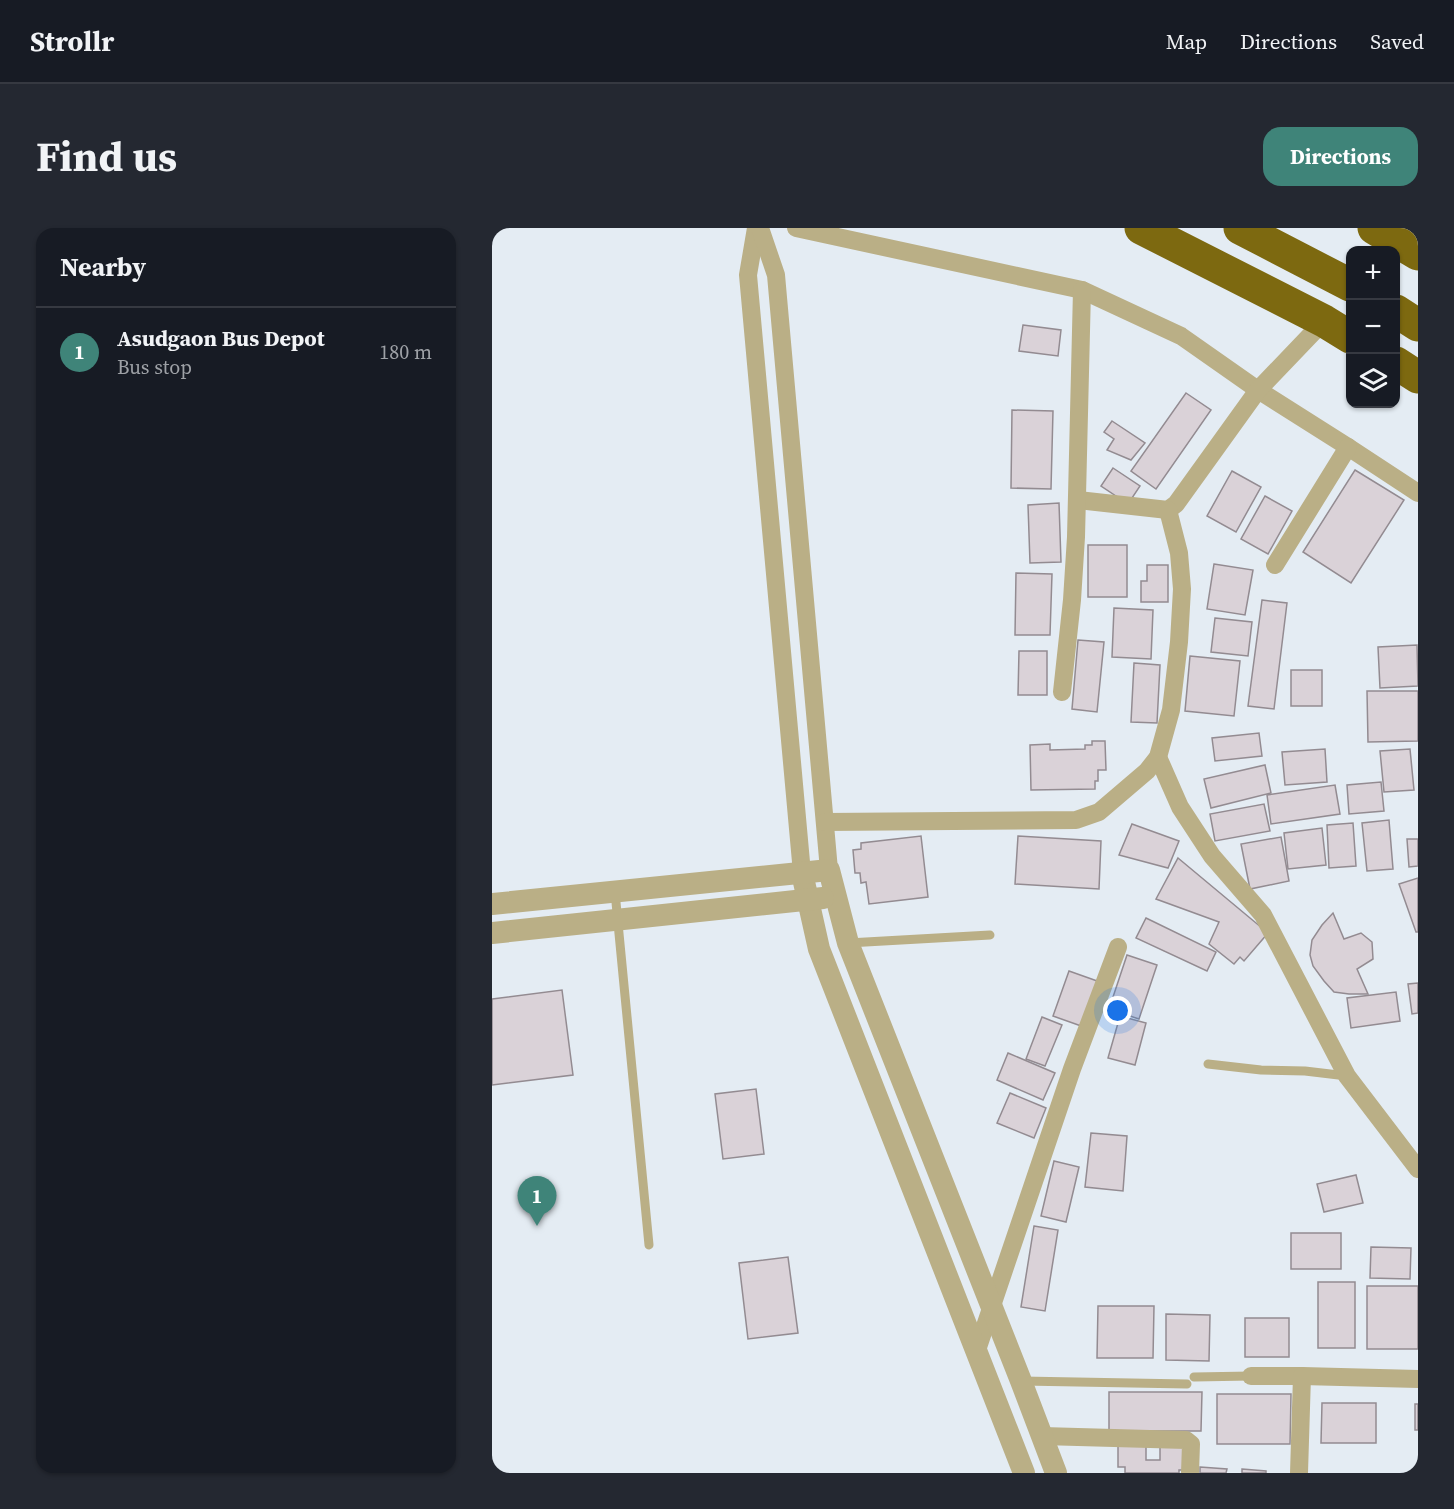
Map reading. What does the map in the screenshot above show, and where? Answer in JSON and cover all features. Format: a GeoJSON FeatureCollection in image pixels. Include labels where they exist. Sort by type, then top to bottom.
{"type":"FeatureCollection","features":[{"type":"Feature","properties":{"kind":"highway"},"geometry":{"type":"LineString","coordinates":[[1142,228],[1337,329],[1346,287]]}},
{"type":"Feature","properties":{"kind":"highway"},"geometry":{"type":"LineString","coordinates":[[1240,228],[1346,283]]}},
{"type":"Feature","properties":{"kind":"highway"},"geometry":{"type":"LineString","coordinates":[[1362,246],[1373,228],[1418,254]]}},
{"type":"Feature","properties":{"kind":"highway"},"geometry":{"type":"LineString","coordinates":[[1400,315],[1418,325]]}},
{"type":"Feature","properties":{"kind":"highway"},"geometry":{"type":"LineString","coordinates":[[1400,366],[1418,377]]}},
{"type":"Feature","properties":{"kind":"street"},"geometry":{"type":"LineString","coordinates":[[758,228],[776,275],[825,822],[830,870],[836,896],[848,943],[1056,1473]]}},
{"type":"Feature","properties":{"kind":"street"},"geometry":{"type":"LineString","coordinates":[[758,228],[748,275],[802,873],[819,949],[1024,1473]]}},
{"type":"Feature","properties":{"kind":"street"},"geometry":{"type":"LineString","coordinates":[[796,228],[1082,290],[1181,336],[1258,390],[1418,493]]}},
{"type":"Feature","properties":{"kind":"street"},"geometry":{"type":"LineString","coordinates":[[1062,692],[1072,600],[1078,500],[1082,290]]}},
{"type":"Feature","properties":{"kind":"street"},"geometry":{"type":"LineString","coordinates":[[1078,500],[1168,510],[1176,504],[1258,390],[1337,329]]}},
{"type":"Feature","properties":{"kind":"street"},"geometry":{"type":"LineString","coordinates":[[1275,565],[1348,447]]}},
{"type":"Feature","properties":{"kind":"street"},"geometry":{"type":"LineString","coordinates":[[825,822],[1076,820],[1099,812],[1147,771],[1158,757],[1171,710],[1179,642],[1182,601],[1179,553],[1168,510]]}},
{"type":"Feature","properties":{"kind":"street"},"geometry":{"type":"LineString","coordinates":[[1158,757],[1180,807],[1212,856],[1263,915],[1347,1076],[1418,1169]]}},
{"type":"Feature","properties":{"kind":"street"},"geometry":{"type":"LineString","coordinates":[[492,904],[830,870]]}},
{"type":"Feature","properties":{"kind":"street"},"geometry":{"type":"LineString","coordinates":[[492,933],[836,896]]}},
{"type":"Feature","properties":{"kind":"street"},"geometry":{"type":"LineString","coordinates":[[977,1350],[1072,1069],[1118,947]]}},
{"type":"Feature","properties":{"kind":"street"},"geometry":{"type":"LineString","coordinates":[[1251,1376],[1418,1379]]}},
{"type":"Feature","properties":{"kind":"street"},"geometry":{"type":"LineString","coordinates":[[1299,1473],[1302,1376]]}},
{"type":"Feature","properties":{"kind":"street"},"geometry":{"type":"LineString","coordinates":[[1042,1436],[1186,1440],[1191,1444],[1190,1473]]}},
{"type":"Feature","properties":{"kind":"lane"},"geometry":{"type":"LineString","coordinates":[[615,892],[649,1245]]}},
{"type":"Feature","properties":{"kind":"lane"},"geometry":{"type":"LineString","coordinates":[[848,943],[990,934]]}},
{"type":"Feature","properties":{"kind":"lane"},"geometry":{"type":"LineString","coordinates":[[1208,1064],[1347,1076]]}},
{"type":"Feature","properties":{"kind":"lane"},"geometry":{"type":"LineString","coordinates":[[1021,1381],[1191,1381],[1251,1376]]}},
{"type":"Feature","properties":{"kind":"building"},"geometry":{"type":"Polygon","coordinates":[[[1023,325],[1061,330],[1058,356],[1019,351],[1023,325]]]}},
{"type":"Feature","properties":{"kind":"building"},"geometry":{"type":"Polygon","coordinates":[[[1186,393],[1211,410],[1156,489],[1131,471],[1186,393]]]}},
{"type":"Feature","properties":{"kind":"building"},"geometry":{"type":"Polygon","coordinates":[[[1012,410],[1053,411],[1051,489],[1011,488],[1012,410]]]}},
{"type":"Feature","properties":{"kind":"building"},"geometry":{"type":"Polygon","coordinates":[[[1112,421],[1145,443],[1131,460],[1107,450],[1114,439],[1104,432],[1112,421]]]}},
{"type":"Feature","properties":{"kind":"building"},"geometry":{"type":"Polygon","coordinates":[[[1113,468],[1140,486],[1128,504],[1101,486],[1113,468]]]}},
{"type":"Feature","properties":{"kind":"building"},"geometry":{"type":"Polygon","coordinates":[[[1355,470],[1404,500],[1351,583],[1303,552],[1355,470]]]}},
{"type":"Feature","properties":{"kind":"building"},"geometry":{"type":"Polygon","coordinates":[[[1232,471],[1261,487],[1236,532],[1207,516],[1232,471]]]}},
{"type":"Feature","properties":{"kind":"building"},"geometry":{"type":"Polygon","coordinates":[[[1265,496],[1292,511],[1268,554],[1241,539],[1265,496]]]}},
{"type":"Feature","properties":{"kind":"building"},"geometry":{"type":"Polygon","coordinates":[[[1059,503],[1061,562],[1030,563],[1028,505],[1059,503]]]}},
{"type":"Feature","properties":{"kind":"building"},"geometry":{"type":"Polygon","coordinates":[[[1088,545],[1127,545],[1127,597],[1088,597],[1088,545]]]}},
{"type":"Feature","properties":{"kind":"building"},"geometry":{"type":"Polygon","coordinates":[[[1214,564],[1253,570],[1245,615],[1207,609],[1214,564]]]}},
{"type":"Feature","properties":{"kind":"building"},"geometry":{"type":"Polygon","coordinates":[[[1147,565],[1168,565],[1168,602],[1141,602],[1141,581],[1147,581],[1147,565]]]}},
{"type":"Feature","properties":{"kind":"building"},"geometry":{"type":"Polygon","coordinates":[[[1016,573],[1052,574],[1050,635],[1015,635],[1016,573]]]}},
{"type":"Feature","properties":{"kind":"building"},"geometry":{"type":"Polygon","coordinates":[[[1262,600],[1287,603],[1274,709],[1248,706],[1262,600]]]}},
{"type":"Feature","properties":{"kind":"building"},"geometry":{"type":"Polygon","coordinates":[[[1114,608],[1153,610],[1151,659],[1112,657],[1114,608]]]}},
{"type":"Feature","properties":{"kind":"building"},"geometry":{"type":"Polygon","coordinates":[[[1215,618],[1252,622],[1248,656],[1211,652],[1215,618]]]}},
{"type":"Feature","properties":{"kind":"building"},"geometry":{"type":"Polygon","coordinates":[[[1078,640],[1104,642],[1097,712],[1072,709],[1078,640]]]}},
{"type":"Feature","properties":{"kind":"building"},"geometry":{"type":"Polygon","coordinates":[[[1417,645],[1418,686],[1380,688],[1378,647],[1417,645]]]}},
{"type":"Feature","properties":{"kind":"building"},"geometry":{"type":"Polygon","coordinates":[[[1019,651],[1047,651],[1047,695],[1018,695],[1019,651]]]}},
{"type":"Feature","properties":{"kind":"building"},"geometry":{"type":"Polygon","coordinates":[[[1190,656],[1240,661],[1234,716],[1185,711],[1190,656]]]}},
{"type":"Feature","properties":{"kind":"building"},"geometry":{"type":"Polygon","coordinates":[[[1134,663],[1160,665],[1157,723],[1131,722],[1134,663]]]}},
{"type":"Feature","properties":{"kind":"building"},"geometry":{"type":"Polygon","coordinates":[[[1291,670],[1322,670],[1322,706],[1291,706],[1291,670]]]}},
{"type":"Feature","properties":{"kind":"building"},"geometry":{"type":"Polygon","coordinates":[[[1367,691],[1418,691],[1418,741],[1368,742],[1367,691]]]}},
{"type":"Feature","properties":{"kind":"building"},"geometry":{"type":"Polygon","coordinates":[[[1259,733],[1262,756],[1215,761],[1212,738],[1259,733]]]}},
{"type":"Feature","properties":{"kind":"building"},"geometry":{"type":"Polygon","coordinates":[[[1092,741],[1105,741],[1106,770],[1098,770],[1095,789],[1031,790],[1030,745],[1050,744],[1050,750],[1085,749],[1085,745],[1092,745],[1092,741]]]}},
{"type":"Feature","properties":{"kind":"building"},"geometry":{"type":"Polygon","coordinates":[[[1325,749],[1327,782],[1285,785],[1282,752],[1325,749]]]}},
{"type":"Feature","properties":{"kind":"building"},"geometry":{"type":"Polygon","coordinates":[[[1410,749],[1414,790],[1384,792],[1380,751],[1410,749]]]}},
{"type":"Feature","properties":{"kind":"building"},"geometry":{"type":"Polygon","coordinates":[[[1265,765],[1271,793],[1211,808],[1204,779],[1265,765]]]}},
{"type":"Feature","properties":{"kind":"building"},"geometry":{"type":"Polygon","coordinates":[[[1381,782],[1384,811],[1349,814],[1347,785],[1381,782]]]}},
{"type":"Feature","properties":{"kind":"building"},"geometry":{"type":"Polygon","coordinates":[[[1335,785],[1340,814],[1271,824],[1267,795],[1335,785]]]}},
{"type":"Feature","properties":{"kind":"building"},"geometry":{"type":"Polygon","coordinates":[[[1264,804],[1270,831],[1215,841],[1210,814],[1264,804]]]}},
{"type":"Feature","properties":{"kind":"building"},"geometry":{"type":"Polygon","coordinates":[[[1389,820],[1393,869],[1367,871],[1362,823],[1389,820]]]}},
{"type":"Feature","properties":{"kind":"building"},"geometry":{"type":"Polygon","coordinates":[[[1353,823],[1356,866],[1329,868],[1327,825],[1353,823]]]}},
{"type":"Feature","properties":{"kind":"building"},"geometry":{"type":"Polygon","coordinates":[[[1132,824],[1179,841],[1168,868],[1119,855],[1132,824]]]}},
{"type":"Feature","properties":{"kind":"building"},"geometry":{"type":"Polygon","coordinates":[[[1322,828],[1326,865],[1288,869],[1284,833],[1322,828]]]}},
{"type":"Feature","properties":{"kind":"building"},"geometry":{"type":"Polygon","coordinates":[[[921,836],[928,897],[869,904],[866,882],[861,883],[860,873],[855,873],[853,850],[861,849],[861,843],[921,836]]]}},
{"type":"Feature","properties":{"kind":"building"},"geometry":{"type":"Polygon","coordinates":[[[1018,836],[1101,841],[1099,889],[1015,884],[1018,836]]]}},
{"type":"Feature","properties":{"kind":"building"},"geometry":{"type":"Polygon","coordinates":[[[1281,837],[1289,881],[1250,889],[1241,844],[1281,837]]]}},
{"type":"Feature","properties":{"kind":"building"},"geometry":{"type":"Polygon","coordinates":[[[1407,839],[1418,839],[1418,866],[1409,867],[1407,839]]]}},
{"type":"Feature","properties":{"kind":"building"},"geometry":{"type":"Polygon","coordinates":[[[1178,858],[1268,933],[1244,961],[1240,957],[1234,964],[1209,944],[1219,922],[1156,899],[1178,858]]]}},
{"type":"Feature","properties":{"kind":"building"},"geometry":{"type":"Polygon","coordinates":[[[1418,878],[1418,932],[1416,932],[1399,884],[1418,878]]]}},
{"type":"Feature","properties":{"kind":"building"},"geometry":{"type":"Polygon","coordinates":[[[1333,913],[1344,939],[1361,933],[1372,942],[1373,959],[1357,969],[1368,994],[1334,992],[1313,966],[1310,955],[1312,940],[1333,913]]]}},
{"type":"Feature","properties":{"kind":"building"},"geometry":{"type":"Polygon","coordinates":[[[1146,918],[1216,952],[1207,971],[1136,938],[1146,918]]]}},
{"type":"Feature","properties":{"kind":"building"},"geometry":{"type":"Polygon","coordinates":[[[1127,955],[1157,965],[1139,1019],[1109,1009],[1127,955]]]}},
{"type":"Feature","properties":{"kind":"building"},"geometry":{"type":"Polygon","coordinates":[[[1069,971],[1100,982],[1084,1027],[1053,1016],[1069,971]]]}},
{"type":"Feature","properties":{"kind":"building"},"geometry":{"type":"Polygon","coordinates":[[[1418,983],[1418,1013],[1412,1014],[1408,984],[1418,983]]]}},
{"type":"Feature","properties":{"kind":"building"},"geometry":{"type":"Polygon","coordinates":[[[562,990],[573,1075],[492,1085],[492,999],[562,990]]]}},
{"type":"Feature","properties":{"kind":"building"},"geometry":{"type":"Polygon","coordinates":[[[1396,992],[1400,1021],[1351,1028],[1347,998],[1396,992]]]}},
{"type":"Feature","properties":{"kind":"building"},"geometry":{"type":"Polygon","coordinates":[[[1120,1016],[1146,1023],[1135,1065],[1108,1058],[1120,1016]]]}},
{"type":"Feature","properties":{"kind":"building"},"geometry":{"type":"Polygon","coordinates":[[[1042,1017],[1062,1025],[1045,1066],[1026,1059],[1042,1017]]]}},
{"type":"Feature","properties":{"kind":"building"},"geometry":{"type":"Polygon","coordinates":[[[1008,1053],[1055,1073],[1043,1100],[997,1080],[1008,1053]]]}},
{"type":"Feature","properties":{"kind":"building"},"geometry":{"type":"Polygon","coordinates":[[[756,1089],[764,1154],[723,1159],[715,1094],[756,1089]]]}},
{"type":"Feature","properties":{"kind":"building"},"geometry":{"type":"Polygon","coordinates":[[[1010,1093],[1046,1108],[1034,1138],[997,1123],[1010,1093]]]}},
{"type":"Feature","properties":{"kind":"building"},"geometry":{"type":"Polygon","coordinates":[[[1091,1133],[1127,1136],[1123,1191],[1085,1187],[1091,1133]]]}},
{"type":"Feature","properties":{"kind":"building"},"geometry":{"type":"Polygon","coordinates":[[[1054,1161],[1079,1167],[1066,1222],[1041,1216],[1054,1161]]]}},
{"type":"Feature","properties":{"kind":"building"},"geometry":{"type":"Polygon","coordinates":[[[1356,1175],[1363,1203],[1324,1212],[1317,1184],[1356,1175]]]}},
{"type":"Feature","properties":{"kind":"building"},"geometry":{"type":"Polygon","coordinates":[[[1034,1226],[1058,1230],[1045,1311],[1021,1307],[1034,1226]]]}},
{"type":"Feature","properties":{"kind":"building"},"geometry":{"type":"Polygon","coordinates":[[[1291,1233],[1341,1233],[1341,1269],[1291,1269],[1291,1233]]]}},
{"type":"Feature","properties":{"kind":"building"},"geometry":{"type":"Polygon","coordinates":[[[1371,1247],[1411,1248],[1410,1279],[1370,1278],[1371,1247]]]}},
{"type":"Feature","properties":{"kind":"building"},"geometry":{"type":"Polygon","coordinates":[[[788,1257],[798,1333],[748,1339],[739,1263],[788,1257]]]}},
{"type":"Feature","properties":{"kind":"building"},"geometry":{"type":"Polygon","coordinates":[[[1318,1282],[1355,1282],[1355,1348],[1318,1348],[1318,1282]]]}},
{"type":"Feature","properties":{"kind":"building"},"geometry":{"type":"Polygon","coordinates":[[[1367,1286],[1418,1286],[1418,1349],[1367,1349],[1367,1286]]]}},
{"type":"Feature","properties":{"kind":"building"},"geometry":{"type":"Polygon","coordinates":[[[1098,1306],[1154,1306],[1153,1358],[1097,1358],[1098,1306]]]}},
{"type":"Feature","properties":{"kind":"building"},"geometry":{"type":"Polygon","coordinates":[[[1166,1314],[1210,1315],[1209,1361],[1166,1360],[1166,1314]]]}},
{"type":"Feature","properties":{"kind":"building"},"geometry":{"type":"Polygon","coordinates":[[[1245,1318],[1289,1318],[1289,1357],[1245,1357],[1245,1318]]]}},
{"type":"Feature","properties":{"kind":"building"},"geometry":{"type":"Polygon","coordinates":[[[1109,1392],[1202,1392],[1201,1431],[1109,1431],[1109,1392]]]}},
{"type":"Feature","properties":{"kind":"building"},"geometry":{"type":"Polygon","coordinates":[[[1217,1394],[1291,1394],[1290,1444],[1217,1444],[1217,1394]]]}},
{"type":"Feature","properties":{"kind":"building"},"geometry":{"type":"Polygon","coordinates":[[[1322,1403],[1376,1403],[1376,1443],[1321,1443],[1322,1403]]]}},
{"type":"Feature","properties":{"kind":"building"},"geometry":{"type":"Polygon","coordinates":[[[1415,1404],[1418,1404],[1418,1430],[1415,1430],[1415,1404]]]}},
{"type":"Feature","properties":{"kind":"building"},"geometry":{"type":"Polygon","coordinates":[[[1118,1442],[1146,1442],[1146,1460],[1160,1460],[1160,1442],[1184,1442],[1184,1470],[1179,1470],[1179,1473],[1125,1473],[1125,1467],[1118,1467],[1118,1442]]]}},
{"type":"Feature","properties":{"kind":"building"},"geometry":{"type":"Polygon","coordinates":[[[1200,1467],[1227,1469],[1226,1473],[1200,1473],[1200,1467]]]}},
{"type":"Feature","properties":{"kind":"building"},"geometry":{"type":"Polygon","coordinates":[[[1242,1469],[1266,1471],[1266,1473],[1242,1473],[1242,1469]]]}},
{"type":"Feature","properties":{"kind":"place","name":"Asudgaon Bus Depot"},"geometry":{"type":"Point","coordinates":[537,1226]}}]}
